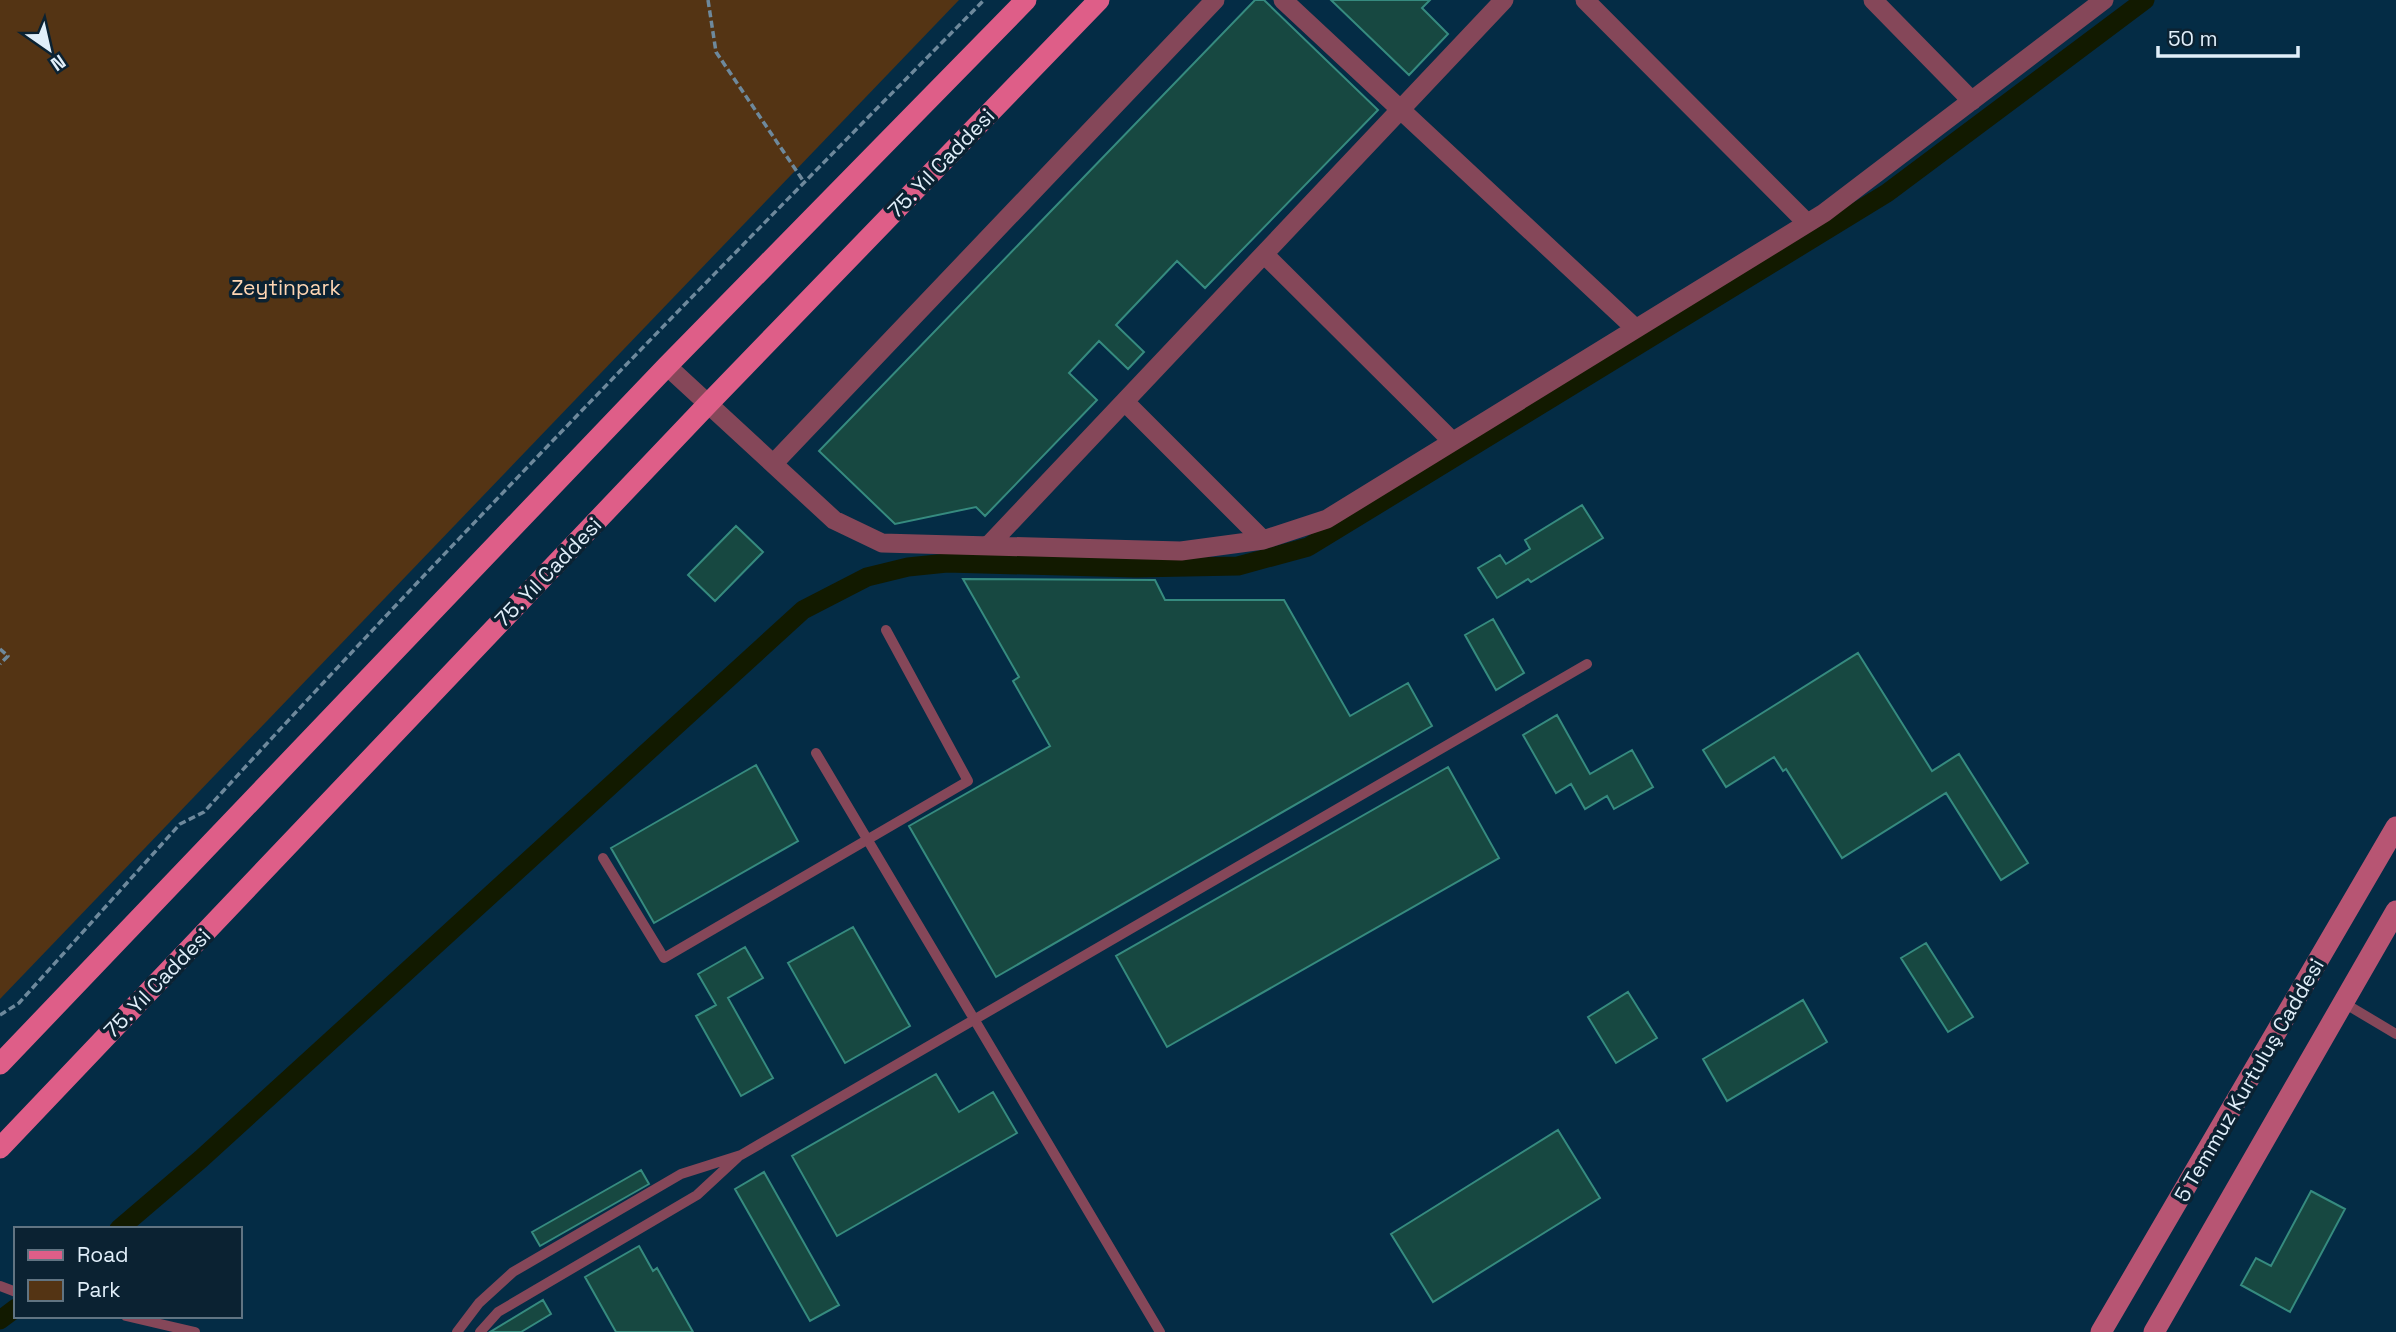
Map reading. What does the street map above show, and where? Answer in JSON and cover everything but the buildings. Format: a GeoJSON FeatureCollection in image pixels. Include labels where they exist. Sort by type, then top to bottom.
{"type":"FeatureCollection","features":[{"type":"Feature","properties":{"kind":"main road"},"geometry":{"type":"LineString","coordinates":[[0,1064],[667,366],[1026,0]]}},
{"type":"Feature","properties":{"kind":"main road","name":"75. Yıl Caddesi"},"geometry":{"type":"LineString","coordinates":[[0,1148],[708,404],[1099,0]]}},
{"type":"Feature","properties":{"kind":"main road","name":"5 Temmuz Kurtuluş Caddesi"},"geometry":{"type":"LineString","coordinates":[[2101,1332],[2396,827]]}},
{"type":"Feature","properties":{"kind":"main road","name":"5 Temmuz Kurtuluş Caddesi"},"geometry":{"type":"LineString","coordinates":[[2154,1332],[2396,912]]}},
{"type":"Feature","properties":{"kind":"street"},"geometry":{"type":"LineString","coordinates":[[774,463],[1215,0]]}},
{"type":"Feature","properties":{"kind":"street"},"geometry":{"type":"LineString","coordinates":[[1283,0],[1635,328]]}},
{"type":"Feature","properties":{"kind":"street"},"geometry":{"type":"LineString","coordinates":[[988,546],[1504,0]]}},
{"type":"Feature","properties":{"kind":"street"},"geometry":{"type":"LineString","coordinates":[[1585,0],[1807,223]]}},
{"type":"Feature","properties":{"kind":"street"},"geometry":{"type":"LineString","coordinates":[[1873,0],[1972,100]]}},
{"type":"Feature","properties":{"kind":"street"},"geometry":{"type":"LineString","coordinates":[[667,366],[834,520],[882,543],[1181,551],[1263,540],[1327,519],[1451,440],[1807,223],[2104,0]]}},
{"type":"Feature","properties":{"kind":"street"},"geometry":{"type":"LineString","coordinates":[[1264,254],[1451,440]]}},
{"type":"Feature","properties":{"kind":"street"},"geometry":{"type":"LineString","coordinates":[[1125,402],[1263,540]]}},
{"type":"Feature","properties":{"kind":"lane"},"geometry":{"type":"LineString","coordinates":[[603,858],[664,958],[968,781],[886,630]]}},
{"type":"Feature","properties":{"kind":"lane"},"geometry":{"type":"LineString","coordinates":[[457,1332],[471,1313],[513,1272],[681,1174],[741,1154],[1587,664]]}},
{"type":"Feature","properties":{"kind":"lane"},"geometry":{"type":"LineString","coordinates":[[816,753],[1160,1332]]}},
{"type":"Feature","properties":{"kind":"lane"},"geometry":{"type":"LineString","coordinates":[[2344,1003],[2396,1034]]}},
{"type":"Feature","properties":{"kind":"lane"},"geometry":{"type":"LineString","coordinates":[[471,1313],[483,1328],[498,1312],[697,1195],[741,1154]]}},
{"type":"Feature","properties":{"kind":"lane"},"geometry":{"type":"LineString","coordinates":[[136,1318],[195,1332]]}},
{"type":"Feature","properties":{"kind":"path"},"geometry":{"type":"LineString","coordinates":[[708,0],[716,52],[803,183]]}},
{"type":"Feature","properties":{"kind":"path"},"geometry":{"type":"LineString","coordinates":[[0,1015],[19,1003],[180,824],[204,812],[347,656],[803,183],[984,0]]}},
{"type":"Feature","properties":{"kind":"path"},"geometry":{"type":"LineString","coordinates":[[0,649],[8,656],[0,664]]}},
{"type":"Feature","properties":{"kind":"green space","name":"Zeytinpark"},"geometry":{"type":"Polygon","coordinates":[[[0,0],[959,0],[0,999],[0,0]]]}},
{"type":"Feature","properties":{"kind":"waterway"},"geometry":{"type":"LineString","coordinates":[[121,1227],[201,1159],[803,610],[867,577],[908,567],[947,563],[1136,568],[1238,566],[1308,547],[1887,193],[2145,0]]}},
{"type":"Feature","properties":{"kind":"waterway"},"geometry":{"type":"LineString","coordinates":[[0,1320],[14,1310]]}}]}
